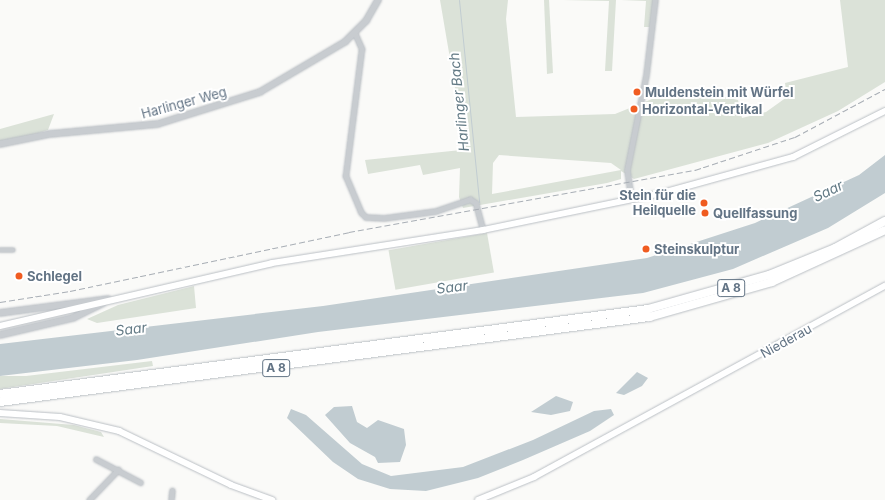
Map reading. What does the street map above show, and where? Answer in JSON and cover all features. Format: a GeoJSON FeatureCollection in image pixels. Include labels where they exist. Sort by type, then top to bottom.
{"type":"FeatureCollection","features":[{"type":"Feature","properties":{"kind":"highway","name":"A 8"},"geometry":{"type":"LineString","coordinates":[[0,402],[551,328],[671,304],[747,283],[815,257],[885,221]]}},
{"type":"Feature","properties":{"kind":"highway","name":"A 8"},"geometry":{"type":"LineString","coordinates":[[568,325],[662,314],[749,290],[818,264],[885,230]]}},
{"type":"Feature","properties":{"kind":"highway","name":"A 8"},"geometry":{"type":"LineString","coordinates":[[0,394],[551,328]]}},
{"type":"Feature","properties":{"kind":"main road"},"geometry":{"type":"LineString","coordinates":[[0,326],[114,298],[306,256],[483,230],[630,199],[780,161],[885,111]]}},
{"type":"Feature","properties":{"kind":"main road","name":"Niederau"},"geometry":{"type":"LineString","coordinates":[[478,500],[534,477],[686,396],[885,286]]}},
{"type":"Feature","properties":{"kind":"main road"},"geometry":{"type":"LineString","coordinates":[[0,413],[45,415],[104,426],[119,431],[231,485],[272,500]]}},
{"type":"Feature","properties":{"kind":"street"},"geometry":{"type":"LineString","coordinates":[[378,0],[355,33],[362,49],[346,176],[361,212],[366,217],[384,218],[436,211],[470,199],[476,203],[483,230]]}},
{"type":"Feature","properties":{"kind":"street"},"geometry":{"type":"LineString","coordinates":[[630,199],[627,170],[646,74],[655,0]]}},
{"type":"Feature","properties":{"kind":"street","name":"Harlinger Weg"},"geometry":{"type":"LineString","coordinates":[[0,144],[50,134],[145,126],[238,100],[288,78],[355,33]]}},
{"type":"Feature","properties":{"kind":"street"},"geometry":{"type":"LineString","coordinates":[[0,250],[13,250]]}},
{"type":"Feature","properties":{"kind":"street"},"geometry":{"type":"LineString","coordinates":[[0,313],[114,298]]}},
{"type":"Feature","properties":{"kind":"street"},"geometry":{"type":"LineString","coordinates":[[0,335],[80,316],[114,298]]}},
{"type":"Feature","properties":{"kind":"street"},"geometry":{"type":"LineString","coordinates":[[96,459],[140,482]]}},
{"type":"Feature","properties":{"kind":"street"},"geometry":{"type":"LineString","coordinates":[[89,500],[118,470]]}},
{"type":"Feature","properties":{"kind":"street"},"geometry":{"type":"LineString","coordinates":[[171,500],[172,491]]}},
{"type":"Feature","properties":{"kind":"shaded area"},"geometry":{"type":"Polygon","coordinates":[[[440,0],[508,0],[506,19],[516,117],[615,114],[652,99],[720,96],[738,100],[742,118],[766,112],[787,97],[785,83],[848,67],[840,0],[885,0],[885,82],[838,111],[768,143],[634,179],[621,171],[621,179],[607,183],[463,208],[459,197],[460,168],[423,175],[420,165],[368,174],[365,160],[461,150],[462,129],[440,0]],[[499,155],[493,163],[492,194],[621,170],[611,163],[499,155]]]}},
{"type":"Feature","properties":{"kind":"shaded area"},"geometry":{"type":"Polygon","coordinates":[[[544,0],[549,0],[553,73],[547,74],[544,0]]]}},
{"type":"Feature","properties":{"kind":"shaded area"},"geometry":{"type":"Polygon","coordinates":[[[563,0],[616,0],[612,71],[605,71],[609,1],[563,0]]]}},
{"type":"Feature","properties":{"kind":"shaded area"},"geometry":{"type":"Polygon","coordinates":[[[621,0],[654,0],[651,27],[644,27],[646,1],[621,0]]]}},
{"type":"Feature","properties":{"kind":"shaded area"},"geometry":{"type":"Polygon","coordinates":[[[54,114],[48,130],[0,146],[0,129],[54,114]]]}},
{"type":"Feature","properties":{"kind":"shaded area"},"geometry":{"type":"Polygon","coordinates":[[[487,233],[494,272],[395,290],[389,250],[487,233]]]}},
{"type":"Feature","properties":{"kind":"shaded area"},"geometry":{"type":"Polygon","coordinates":[[[194,286],[196,308],[97,323],[87,319],[118,305],[194,286]]]}},
{"type":"Feature","properties":{"kind":"shaded area"},"geometry":{"type":"Polygon","coordinates":[[[152,361],[153,366],[0,389],[0,376],[26,376],[152,361]]]}},
{"type":"Feature","properties":{"kind":"shaded area"},"geometry":{"type":"Polygon","coordinates":[[[0,419],[74,425],[101,432],[104,437],[57,426],[0,423],[0,419]]]}},
{"type":"Feature","properties":{"kind":"water","name":"Saar"},"geometry":{"type":"Polygon","coordinates":[[[885,155],[885,193],[828,228],[733,269],[643,293],[318,332],[137,360],[0,376],[0,344],[323,306],[647,258],[755,223],[859,175],[885,155]]]}},
{"type":"Feature","properties":{"kind":"water"},"geometry":{"type":"Polygon","coordinates":[[[637,372],[648,378],[642,386],[624,395],[616,393],[637,372]]]}},
{"type":"Feature","properties":{"kind":"water"},"geometry":{"type":"Polygon","coordinates":[[[556,396],[573,402],[570,411],[551,415],[531,412],[556,396]]]}},
{"type":"Feature","properties":{"kind":"water"},"geometry":{"type":"Polygon","coordinates":[[[352,406],[357,422],[367,428],[378,420],[404,429],[406,445],[400,462],[378,463],[375,457],[350,443],[325,415],[334,407],[352,406]]]}},
{"type":"Feature","properties":{"kind":"water"},"geometry":{"type":"Polygon","coordinates":[[[291,409],[306,415],[362,464],[391,476],[463,467],[533,440],[594,411],[611,409],[614,415],[590,431],[523,460],[478,478],[426,491],[390,489],[358,479],[333,462],[287,418],[291,409]]]}},
{"type":"Feature","properties":{"kind":"waterway","name":"Harlinger Bach"},"geometry":{"type":"LineString","coordinates":[[459,0],[479,202]]}},
{"type":"Feature","properties":{"kind":"railway"},"geometry":{"type":"LineString","coordinates":[[0,302],[70,291],[349,232],[695,170],[795,137],[885,89]]}},
{"type":"Feature","properties":{"kind":"place","name":"Muldenstein mit Würfel"},"geometry":{"type":"Point","coordinates":[637,92]}},
{"type":"Feature","properties":{"kind":"place","name":"Horizontal-Vertikal"},"geometry":{"type":"Point","coordinates":[634,109]}},
{"type":"Feature","properties":{"kind":"place","name":"Stein für die Heilquelle"},"geometry":{"type":"Point","coordinates":[704,203]}},
{"type":"Feature","properties":{"kind":"place","name":"Quellfassung"},"geometry":{"type":"Point","coordinates":[705,213]}},
{"type":"Feature","properties":{"kind":"place","name":"Steinskulptur"},"geometry":{"type":"Point","coordinates":[646,249]}},
{"type":"Feature","properties":{"kind":"place","name":"Schlegel"},"geometry":{"type":"Point","coordinates":[19,276]}}]}
